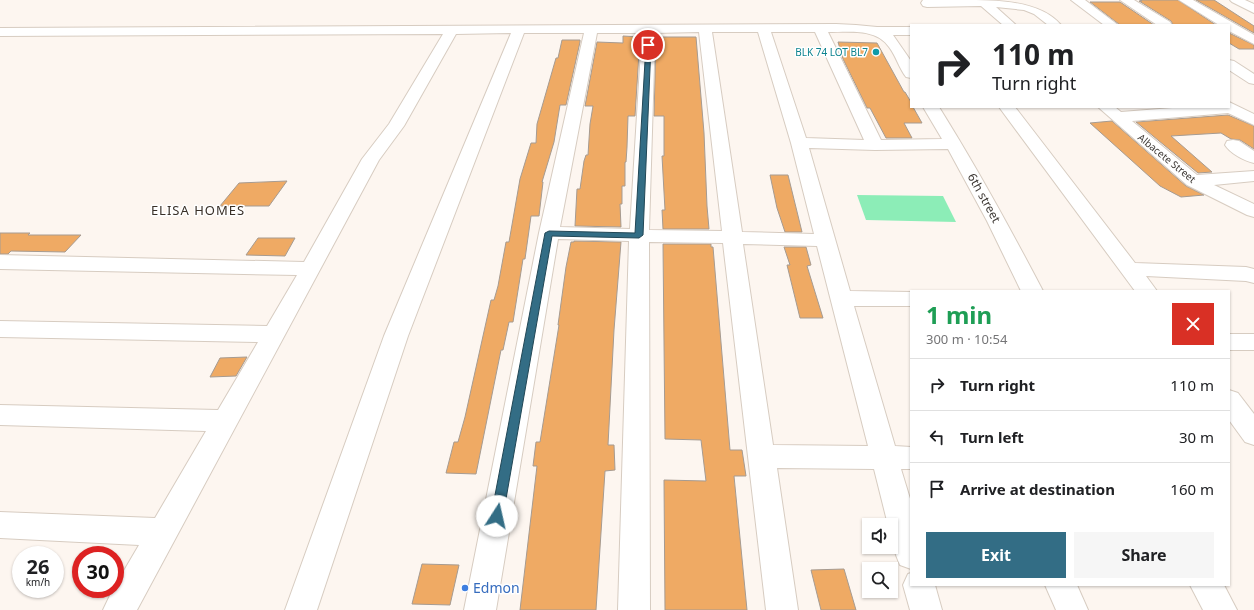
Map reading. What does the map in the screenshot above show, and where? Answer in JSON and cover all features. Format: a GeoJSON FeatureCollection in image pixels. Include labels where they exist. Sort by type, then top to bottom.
{"type":"FeatureCollection","features":[{"type":"Feature","properties":{"kind":"street"},"geometry":{"type":"LineString","coordinates":[[1077,0],[1111,24]]}},
{"type":"Feature","properties":{"kind":"street"},"geometry":{"type":"LineString","coordinates":[[1126,0],[1164,24]]}},
{"type":"Feature","properties":{"kind":"street"},"geometry":{"type":"LineString","coordinates":[[1185,0],[1226,24]]}},
{"type":"Feature","properties":{"kind":"street"},"geometry":{"type":"LineString","coordinates":[[1236,0],[1254,9]]}},
{"type":"Feature","properties":{"kind":"street"},"geometry":{"type":"LineString","coordinates":[[983,2],[1009,24]]}},
{"type":"Feature","properties":{"kind":"street"},"geometry":{"type":"LineString","coordinates":[[927,3],[983,2],[1022,5],[1035,9],[1054,24]]}},
{"type":"Feature","properties":{"kind":"street"},"geometry":{"type":"LineString","coordinates":[[1230,26],[1254,40]]}},
{"type":"Feature","properties":{"kind":"street"},"geometry":{"type":"LineString","coordinates":[[764,28],[799,143],[824,240],[910,551]]}},
{"type":"Feature","properties":{"kind":"street"},"geometry":{"type":"LineString","coordinates":[[0,32],[764,28],[910,31]]}},
{"type":"Feature","properties":{"kind":"street"},"geometry":{"type":"LineString","coordinates":[[820,28],[875,145]]}},
{"type":"Feature","properties":{"kind":"street"},"geometry":{"type":"LineString","coordinates":[[480,610],[549,233],[591,29]]}},
{"type":"Feature","properties":{"kind":"street"},"geometry":{"type":"LineString","coordinates":[[634,610],[639,235],[649,29]]}},
{"type":"Feature","properties":{"kind":"street"},"geometry":{"type":"LineString","coordinates":[[704,29],[782,610]]}},
{"type":"Feature","properties":{"kind":"street"},"geometry":{"type":"LineString","coordinates":[[119,610],[275,334],[371,159],[396,126],[452,30]]}},
{"type":"Feature","properties":{"kind":"street"},"geometry":{"type":"LineString","coordinates":[[301,610],[396,336],[519,30]]}},
{"type":"Feature","properties":{"kind":"street"},"geometry":{"type":"LineString","coordinates":[[878,31],[887,35],[910,72]]}},
{"type":"Feature","properties":{"kind":"street"},"geometry":{"type":"LineString","coordinates":[[1230,65],[1254,80]]}},
{"type":"Feature","properties":{"kind":"street"},"geometry":{"type":"LineString","coordinates":[[1230,107],[1254,120]]}},
{"type":"Feature","properties":{"kind":"street","name":"6th street"},"geometry":{"type":"LineString","coordinates":[[932,108],[954,144],[999,224],[1032,290]]}},
{"type":"Feature","properties":{"kind":"street"},"geometry":{"type":"LineString","coordinates":[[1008,108],[1145,290]]}},
{"type":"Feature","properties":{"kind":"street"},"geometry":{"type":"LineString","coordinates":[[1113,112],[1207,108]]}},
{"type":"Feature","properties":{"kind":"street","name":"Albacete Street"},"geometry":{"type":"LineString","coordinates":[[1113,112],[1193,181],[1254,211]]}},
{"type":"Feature","properties":{"kind":"street"},"geometry":{"type":"LineString","coordinates":[[799,143],[875,145],[954,144]]}},
{"type":"Feature","properties":{"kind":"street"},"geometry":{"type":"LineString","coordinates":[[1233,145],[1254,158]]}},
{"type":"Feature","properties":{"kind":"street"},"geometry":{"type":"LineString","coordinates":[[1193,181],[1254,176]]}},
{"type":"Feature","properties":{"kind":"street"},"geometry":{"type":"LineString","coordinates":[[549,233],[824,240]]}},
{"type":"Feature","properties":{"kind":"street"},"geometry":{"type":"LineString","coordinates":[[0,262],[311,269]]}},
{"type":"Feature","properties":{"kind":"street"},"geometry":{"type":"LineString","coordinates":[[1130,269],[1246,274],[1254,276]]}},
{"type":"Feature","properties":{"kind":"street"},"geometry":{"type":"LineString","coordinates":[[841,298],[910,299]]}},
{"type":"Feature","properties":{"kind":"street"},"geometry":{"type":"LineString","coordinates":[[0,329],[275,334]]}},
{"type":"Feature","properties":{"kind":"street"},"geometry":{"type":"LineString","coordinates":[[1230,342],[1254,342]]}},
{"type":"Feature","properties":{"kind":"street"},"geometry":{"type":"LineString","coordinates":[[1230,401],[1253,431]]}},
{"type":"Feature","properties":{"kind":"street"},"geometry":{"type":"LineString","coordinates":[[0,415],[225,421]]}},
{"type":"Feature","properties":{"kind":"street"},"geometry":{"type":"LineString","coordinates":[[761,456],[910,458]]}},
{"type":"Feature","properties":{"kind":"street"},"geometry":{"type":"LineString","coordinates":[[0,524],[163,532]]}},
{"type":"Feature","properties":{"kind":"street"},"geometry":{"type":"LineString","coordinates":[[919,586],[926,610]]}},
{"type":"Feature","properties":{"kind":"street"},"geometry":{"type":"LineString","coordinates":[[1061,586],[1072,610]]}},
{"type":"Feature","properties":{"kind":"street"},"geometry":{"type":"LineString","coordinates":[[1207,586],[1221,610]]}},
{"type":"Feature","properties":{"kind":"green space"},"geometry":{"type":"Polygon","coordinates":[[[857,195],[943,196],[956,222],[866,220],[857,195]]]}},
{"type":"Feature","properties":{"kind":"building"},"geometry":{"type":"Polygon","coordinates":[[[1140,0],[1178,0],[1214,24],[1172,24],[1171,21],[1139,1],[1142,1],[1140,0]]]}},
{"type":"Feature","properties":{"kind":"building"},"geometry":{"type":"Polygon","coordinates":[[[1196,0],[1214,0],[1254,26],[1254,33],[1196,0]]]}},
{"type":"Feature","properties":{"kind":"building"},"geometry":{"type":"Polygon","coordinates":[[[1090,2],[1120,2],[1153,24],[1119,24],[1090,2]]]}},
{"type":"Feature","properties":{"kind":"building"},"geometry":{"type":"Polygon","coordinates":[[[1230,33],[1254,45],[1254,49],[1239,49],[1230,44],[1230,33]]]}},
{"type":"Feature","properties":{"kind":"building"},"geometry":{"type":"Polygon","coordinates":[[[623,36],[640,37],[635,116],[628,116],[625,186],[622,186],[622,204],[620,204],[621,227],[575,226],[577,189],[580,189],[584,161],[586,155],[588,155],[593,106],[585,106],[597,42],[623,43],[623,36]]]}},
{"type":"Feature","properties":{"kind":"building"},"geometry":{"type":"Polygon","coordinates":[[[656,37],[696,37],[704,133],[709,229],[663,229],[662,210],[665,210],[662,156],[664,156],[664,116],[654,116],[656,37]]]}},
{"type":"Feature","properties":{"kind":"building"},"geometry":{"type":"Polygon","coordinates":[[[562,40],[580,40],[580,42],[566,105],[560,105],[554,142],[542,182],[539,216],[531,216],[525,259],[523,259],[513,322],[509,322],[503,350],[501,350],[476,474],[446,473],[454,442],[458,442],[465,417],[491,300],[494,300],[498,286],[506,242],[509,242],[520,179],[531,143],[536,143],[537,124],[556,58],[558,58],[562,40]]]}},
{"type":"Feature","properties":{"kind":"building"},"geometry":{"type":"Polygon","coordinates":[[[838,42],[877,43],[910,100],[910,108],[914,108],[922,123],[904,123],[912,138],[886,138],[870,108],[867,108],[843,59],[838,42]]]}},
{"type":"Feature","properties":{"kind":"building"},"geometry":{"type":"Polygon","coordinates":[[[1228,115],[1254,126],[1254,149],[1240,140],[1231,139],[1221,133],[1171,136],[1212,172],[1198,173],[1136,122],[1228,115]]]}},
{"type":"Feature","properties":{"kind":"building"},"geometry":{"type":"Polygon","coordinates":[[[1112,121],[1186,186],[1204,195],[1181,197],[1160,186],[1090,123],[1112,121]]]}},
{"type":"Feature","properties":{"kind":"building"},"geometry":{"type":"Polygon","coordinates":[[[770,175],[788,175],[802,232],[785,232],[777,208],[770,175]]]}},
{"type":"Feature","properties":{"kind":"building"},"geometry":{"type":"Polygon","coordinates":[[[287,181],[269,206],[220,206],[239,183],[287,181]]]}},
{"type":"Feature","properties":{"kind":"building"},"geometry":{"type":"Polygon","coordinates":[[[0,233],[30,233],[28,235],[81,235],[65,252],[11,251],[8,254],[0,254],[0,233]]]}},
{"type":"Feature","properties":{"kind":"building"},"geometry":{"type":"Polygon","coordinates":[[[258,238],[295,238],[285,256],[246,255],[258,238]]]}},
{"type":"Feature","properties":{"kind":"building"},"geometry":{"type":"Polygon","coordinates":[[[571,242],[621,242],[614,330],[608,445],[614,445],[615,470],[605,471],[596,610],[520,610],[537,466],[533,466],[536,442],[540,442],[559,325],[566,267],[571,242]]]}},
{"type":"Feature","properties":{"kind":"building"},"geometry":{"type":"Polygon","coordinates":[[[663,244],[711,244],[711,247],[713,247],[730,450],[742,450],[746,476],[734,476],[747,610],[665,610],[664,480],[706,481],[701,440],[665,439],[663,244]]]}},
{"type":"Feature","properties":{"kind":"building"},"geometry":{"type":"Polygon","coordinates":[[[784,247],[806,247],[811,265],[807,266],[823,318],[800,318],[787,265],[790,265],[784,247]]]}},
{"type":"Feature","properties":{"kind":"building"},"geometry":{"type":"Polygon","coordinates":[[[247,357],[236,376],[210,377],[220,358],[247,357]]]}},
{"type":"Feature","properties":{"kind":"building"},"geometry":{"type":"Polygon","coordinates":[[[422,564],[459,565],[450,605],[412,604],[422,564]]]}},
{"type":"Feature","properties":{"kind":"building"},"geometry":{"type":"Polygon","coordinates":[[[844,569],[856,610],[821,610],[811,570],[844,569]]]}},
{"type":"Feature","properties":{"kind":"place","name":"BLK 74 LOT BL7"},"geometry":{"type":"Point","coordinates":[876,52]}},
{"type":"Feature","properties":{"kind":"place","name":"Edmon"},"geometry":{"type":"Point","coordinates":[465,588]}},
{"type":"Feature","properties":{"kind":"district","name":"ELISA HOMES"},"geometry":{"type":"Point","coordinates":[198,210]}},
{"type":"Feature","properties":{"kind":"route"},"geometry":{"type":"LineString","coordinates":[[497,516],[549,233],[639,235],[648,45]]}}]}
